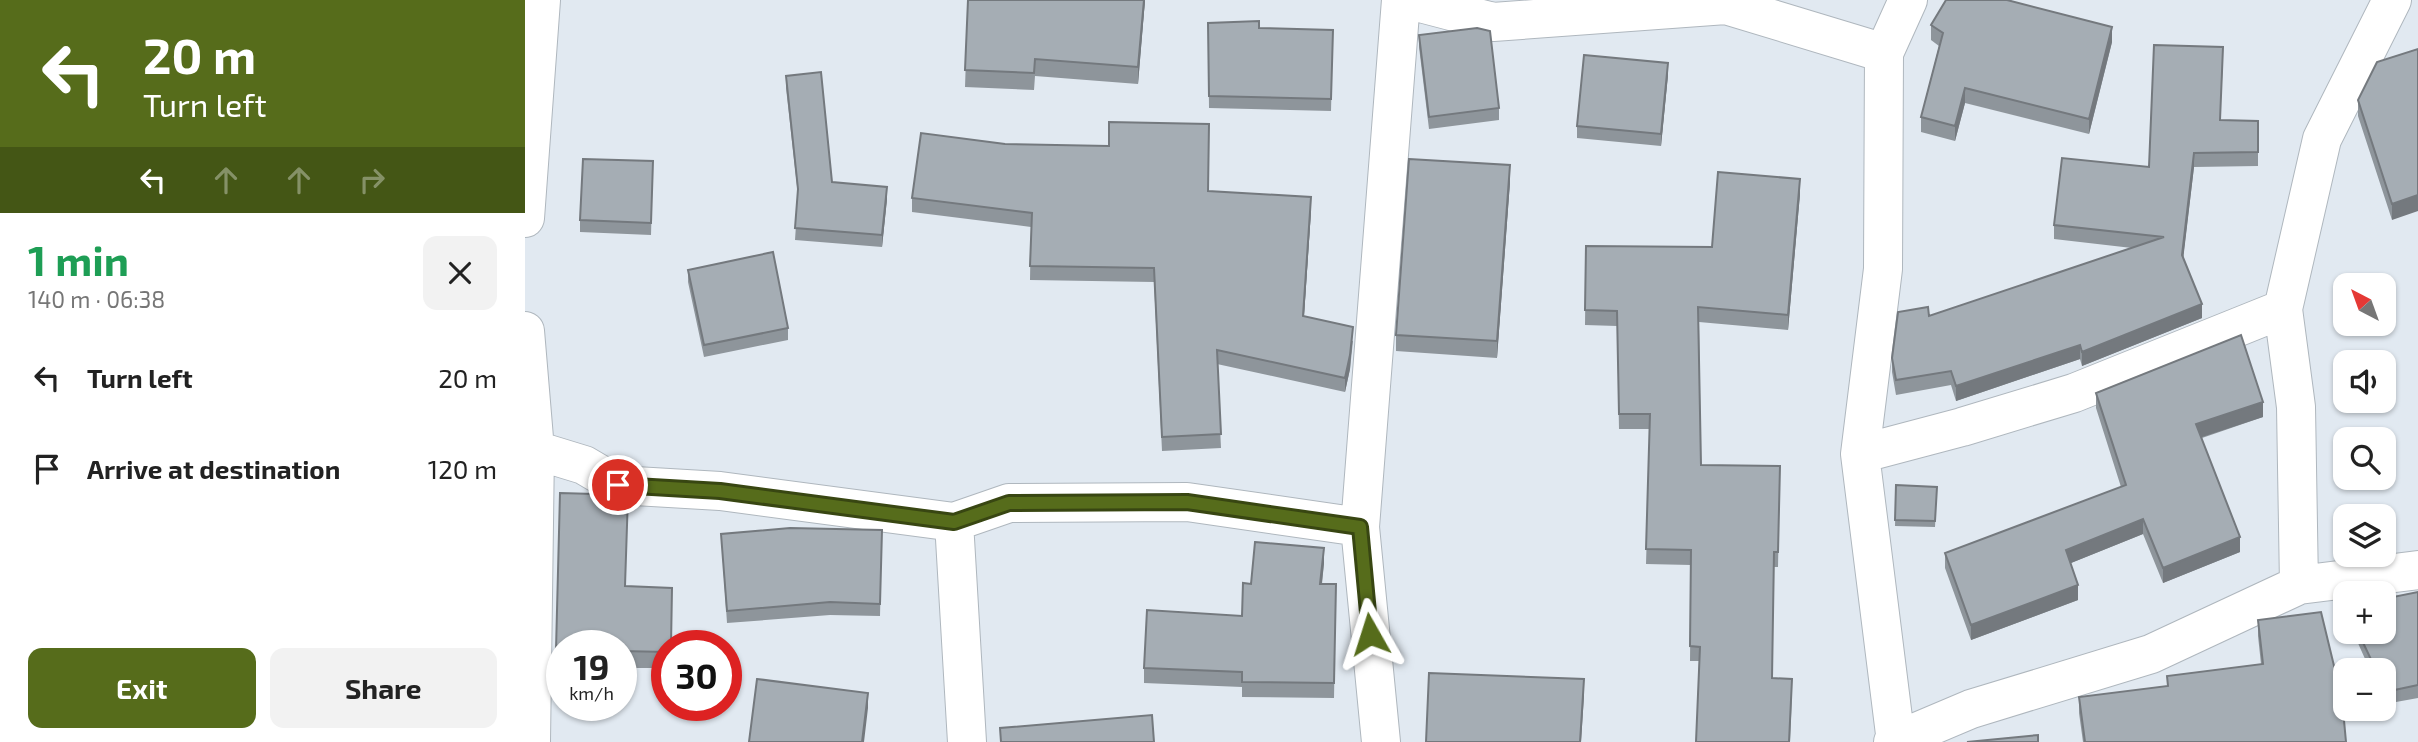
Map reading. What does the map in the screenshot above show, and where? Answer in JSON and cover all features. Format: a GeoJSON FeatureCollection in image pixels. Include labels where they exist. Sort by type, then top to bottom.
{"type":"FeatureCollection","features":[{"type":"Feature","properties":{"kind":"street"},"geometry":{"type":"LineString","coordinates":[[525,218],[541,0]]}},
{"type":"Feature","properties":{"kind":"street"},"geometry":{"type":"LineString","coordinates":[[1381,742],[1360,527],[1401,0]]}},
{"type":"Feature","properties":{"kind":"street"},"geometry":{"type":"LineString","coordinates":[[1409,0],[1492,11],[1725,5],[1884,53]]}},
{"type":"Feature","properties":{"kind":"street"},"geometry":{"type":"LineString","coordinates":[[1908,0],[1884,53],[1883,270],[1860,454],[1895,741],[1971,709],[2151,654],[2299,585],[2418,569]]}},
{"type":"Feature","properties":{"kind":"street"},"geometry":{"type":"LineString","coordinates":[[2299,585],[2296,407],[2283,309],[2322,139],[2392,0]]}},
{"type":"Feature","properties":{"kind":"street"},"geometry":{"type":"LineString","coordinates":[[1860,454],[2074,393],[2283,309]]}},
{"type":"Feature","properties":{"kind":"street"},"geometry":{"type":"LineString","coordinates":[[525,331],[530,451],[531,742]]}},
{"type":"Feature","properties":{"kind":"street"},"geometry":{"type":"LineString","coordinates":[[530,451],[584,466],[618,485],[720,491],[954,522],[1009,503],[1187,502],[1360,527]]}},
{"type":"Feature","properties":{"kind":"street"},"geometry":{"type":"LineString","coordinates":[[954,522],[967,742]]}},
{"type":"Feature","properties":{"kind":"building"},"geometry":{"type":"Polygon","coordinates":[[[968,0],[1144,0],[1138,67],[1035,59],[1034,73],[965,70],[968,0]]]}},
{"type":"Feature","properties":{"kind":"building"},"geometry":{"type":"Polygon","coordinates":[[[1946,0],[2007,0],[2112,27],[2089,119],[1965,88],[1955,126],[1921,117],[1943,33],[1931,25],[1946,0]]]}},
{"type":"Feature","properties":{"kind":"building"},"geometry":{"type":"Polygon","coordinates":[[[1259,21],[1259,28],[1333,30],[1331,99],[1209,96],[1208,23],[1259,21]]]}},
{"type":"Feature","properties":{"kind":"building"},"geometry":{"type":"Polygon","coordinates":[[[1477,28],[1490,31],[1499,108],[1429,117],[1419,35],[1477,28]]]}},
{"type":"Feature","properties":{"kind":"building"},"geometry":{"type":"Polygon","coordinates":[[[2154,45],[2223,47],[2220,120],[2258,121],[2258,152],[2194,153],[2182,255],[2202,304],[2082,352],[2080,345],[1956,386],[1951,371],[1896,380],[1892,358],[1898,312],[1928,307],[1929,316],[2164,237],[2054,225],[2062,158],[2149,167],[2154,45]]]}},
{"type":"Feature","properties":{"kind":"building"},"geometry":{"type":"Polygon","coordinates":[[[2418,49],[2418,195],[2392,204],[2358,100],[2377,62],[2418,49]]]}},
{"type":"Feature","properties":{"kind":"building"},"geometry":{"type":"Polygon","coordinates":[[[1584,55],[1668,63],[1661,134],[1577,126],[1584,55]]]}},
{"type":"Feature","properties":{"kind":"building"},"geometry":{"type":"Polygon","coordinates":[[[821,72],[832,182],[887,187],[882,235],[795,228],[798,189],[786,76],[821,72]]]}},
{"type":"Feature","properties":{"kind":"building"},"geometry":{"type":"Polygon","coordinates":[[[1109,122],[1209,124],[1208,191],[1311,197],[1303,316],[1353,327],[1345,378],[1217,350],[1221,434],[1162,437],[1154,268],[1030,266],[1032,213],[912,198],[921,133],[1005,144],[1109,146],[1109,122]]]}},
{"type":"Feature","properties":{"kind":"building"},"geometry":{"type":"Polygon","coordinates":[[[583,159],[653,161],[651,223],[580,220],[583,159]]]}},
{"type":"Feature","properties":{"kind":"building"},"geometry":{"type":"Polygon","coordinates":[[[1409,159],[1510,165],[1497,341],[1396,335],[1409,159]]]}},
{"type":"Feature","properties":{"kind":"building"},"geometry":{"type":"Polygon","coordinates":[[[1718,172],[1800,179],[1788,315],[1698,307],[1701,465],[1780,466],[1778,552],[1774,552],[1772,678],[1792,679],[1789,742],[1696,742],[1700,647],[1690,646],[1691,550],[1646,549],[1650,414],[1619,414],[1617,311],[1585,310],[1586,246],[1712,247],[1718,172]]]}},
{"type":"Feature","properties":{"kind":"building"},"geometry":{"type":"Polygon","coordinates":[[[773,252],[788,328],[704,345],[688,270],[773,252]]]}},
{"type":"Feature","properties":{"kind":"building"},"geometry":{"type":"Polygon","coordinates":[[[2241,335],[2263,402],[2196,424],[2240,537],[2163,568],[2143,519],[2066,550],[2078,585],[1971,625],[1945,553],[2126,485],[2096,393],[2241,335]]]}},
{"type":"Feature","properties":{"kind":"building"},"geometry":{"type":"Polygon","coordinates":[[[1896,485],[1937,487],[1935,521],[1895,520],[1896,485]]]}},
{"type":"Feature","properties":{"kind":"building"},"geometry":{"type":"Polygon","coordinates":[[[560,493],[628,495],[625,586],[672,588],[671,630],[651,630],[651,652],[637,651],[637,630],[557,630],[560,493]]]}},
{"type":"Feature","properties":{"kind":"building"},"geometry":{"type":"Polygon","coordinates":[[[790,528],[882,530],[880,604],[830,602],[727,611],[721,534],[790,528]]]}},
{"type":"Feature","properties":{"kind":"building"},"geometry":{"type":"Polygon","coordinates":[[[1255,542],[1324,548],[1320,584],[1336,584],[1334,683],[1242,682],[1242,672],[1144,668],[1147,610],[1242,616],[1243,583],[1251,584],[1255,542]]]}},
{"type":"Feature","properties":{"kind":"building"},"geometry":{"type":"Polygon","coordinates":[[[2418,592],[2418,685],[2396,690],[2396,658],[2370,658],[2364,644],[2396,644],[2396,596],[2418,592]]]}},
{"type":"Feature","properties":{"kind":"building"},"geometry":{"type":"Polygon","coordinates":[[[2321,612],[2333,662],[2333,721],[2344,721],[2346,742],[2085,742],[2079,697],[2168,686],[2167,676],[2263,664],[2258,620],[2321,612]]]}},
{"type":"Feature","properties":{"kind":"building"},"geometry":{"type":"Polygon","coordinates":[[[1429,673],[1584,679],[1580,742],[1426,742],[1429,673]]]}},
{"type":"Feature","properties":{"kind":"building"},"geometry":{"type":"Polygon","coordinates":[[[757,679],[868,693],[862,742],[749,742],[757,679]]]}},
{"type":"Feature","properties":{"kind":"building"},"geometry":{"type":"Polygon","coordinates":[[[1152,715],[1154,742],[1001,742],[1000,728],[1152,715]]]}},
{"type":"Feature","properties":{"kind":"building"},"geometry":{"type":"Polygon","coordinates":[[[2038,735],[2038,742],[1967,742],[2038,735]]]}},
{"type":"Feature","properties":{"kind":"route"},"geometry":{"type":"LineString","coordinates":[[618,485],[720,491],[954,522],[1009,503],[1187,502],[1360,527],[1370,634]]}}]}
